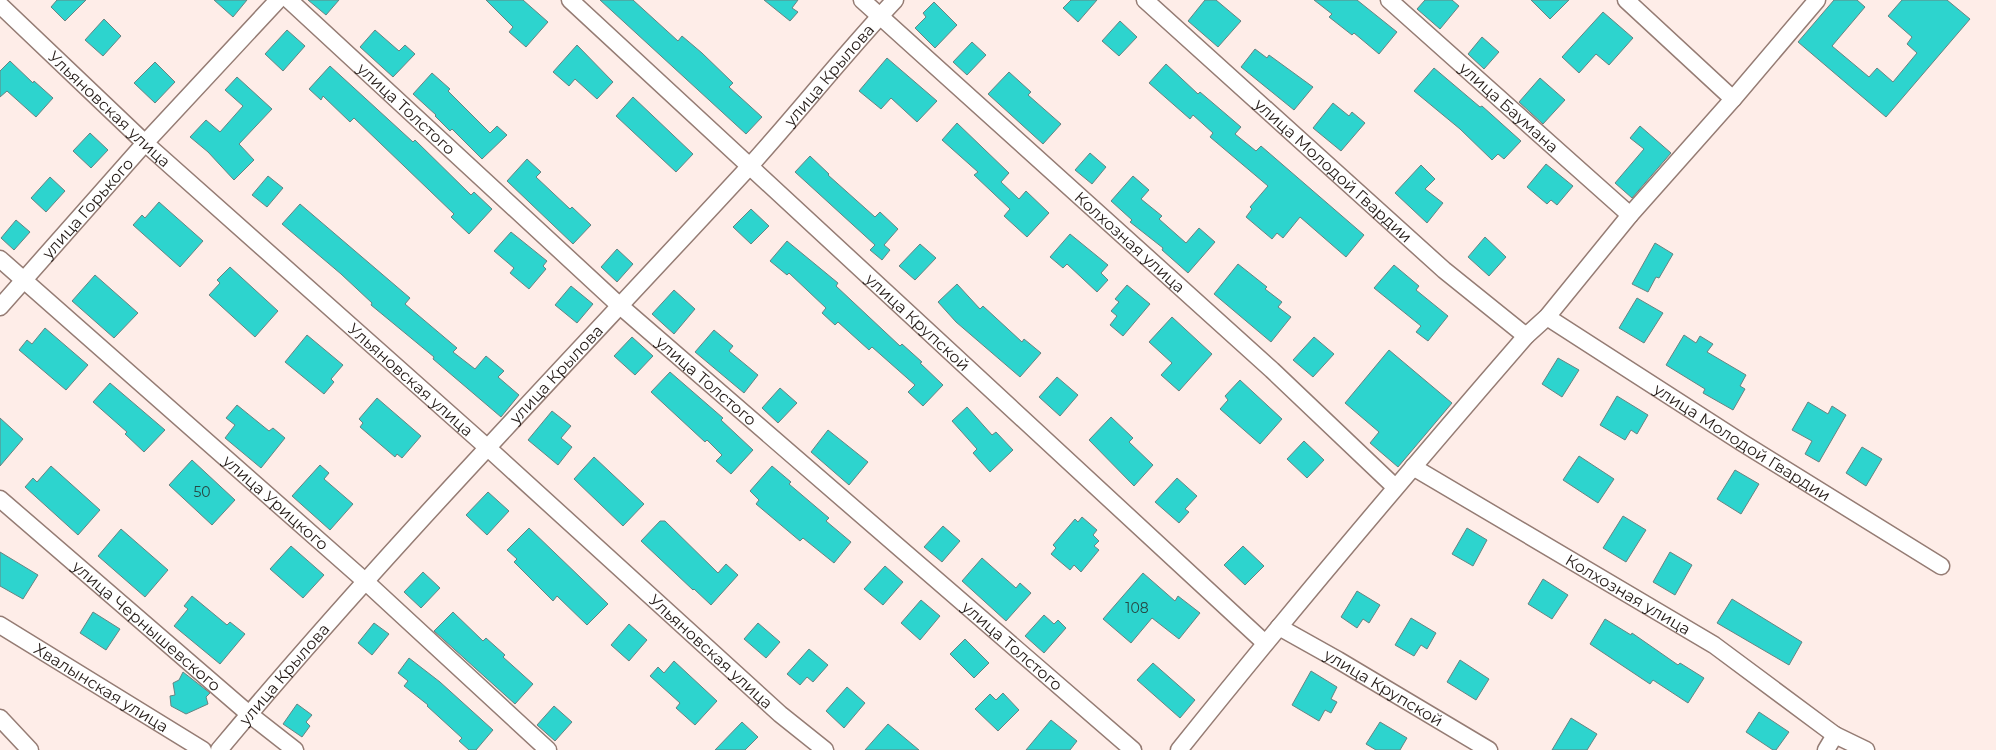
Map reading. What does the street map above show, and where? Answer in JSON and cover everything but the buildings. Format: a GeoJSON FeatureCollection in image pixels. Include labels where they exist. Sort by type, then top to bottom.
{"type":"FeatureCollection","features":[{"type":"Feature","properties":{"kind":"street","name":"улица Горького"},"geometry":{"type":"LineString","coordinates":[[0,307],[145,144],[278,0]]}},
{"type":"Feature","properties":{"kind":"street","name":"улица Толстого"},"geometry":{"type":"LineString","coordinates":[[288,0],[619,305],[1133,750]]}},
{"type":"Feature","properties":{"kind":"street","name":"улица Крупской"},"geometry":{"type":"LineString","coordinates":[[570,0],[1265,643]]}},
{"type":"Feature","properties":{"kind":"street","name":"Колхозная улица"},"geometry":{"type":"LineString","coordinates":[[862,0],[1272,370],[1395,487]]}},
{"type":"Feature","properties":{"kind":"street","name":"улица Крылова"},"geometry":{"type":"LineString","coordinates":[[218,750],[365,581],[619,305],[750,166],[896,0]]}},
{"type":"Feature","properties":{"kind":"street","name":"улица Молодой Гвардии"},"geometry":{"type":"LineString","coordinates":[[1145,0],[1444,270],[1526,336]]}},
{"type":"Feature","properties":{"kind":"street","name":"улица Баумана"},"geometry":{"type":"LineString","coordinates":[[1390,0],[1630,215]]}},
{"type":"Feature","properties":{"kind":"street"},"geometry":{"type":"LineString","coordinates":[[1626,0],[1733,99]]}},
{"type":"Feature","properties":{"kind":"street"},"geometry":{"type":"LineString","coordinates":[[1180,750],[1265,643],[1395,487],[1526,336],[1546,317],[1630,215],[1733,99],[1816,0]]}},
{"type":"Feature","properties":{"kind":"street","name":"Ульяновская улица"},"geometry":{"type":"LineString","coordinates":[[0,5],[145,144],[488,449],[780,714],[825,750]]}},
{"type":"Feature","properties":{"kind":"street","name":"улица Урицкого"},"geometry":{"type":"LineString","coordinates":[[0,259],[365,581],[548,750]]}},
{"type":"Feature","properties":{"kind":"street","name":"улица Молодой Гвардии"},"geometry":{"type":"LineString","coordinates":[[1546,317],[1741,442],[1941,566]]}},
{"type":"Feature","properties":{"kind":"street","name":"Колхозная улица"},"geometry":{"type":"LineString","coordinates":[[1413,467],[1714,646],[1835,735],[1866,750]]}},
{"type":"Feature","properties":{"kind":"street","name":"улица Чернышевского"},"geometry":{"type":"LineString","coordinates":[[0,499],[249,714],[295,750]]}},
{"type":"Feature","properties":{"kind":"street","name":"улица Крупской"},"geometry":{"type":"LineString","coordinates":[[1279,627],[1490,750]]}},
{"type":"Feature","properties":{"kind":"street","name":"Хвалынская улица"},"geometry":{"type":"LineString","coordinates":[[2,632],[203,750]]}},
{"type":"Feature","properties":{"kind":"street"},"geometry":{"type":"LineString","coordinates":[[0,718],[30,750]]}},
{"type":"Feature","properties":{"kind":"street"},"geometry":{"type":"LineString","coordinates":[[1826,750],[1835,735]]}}]}
